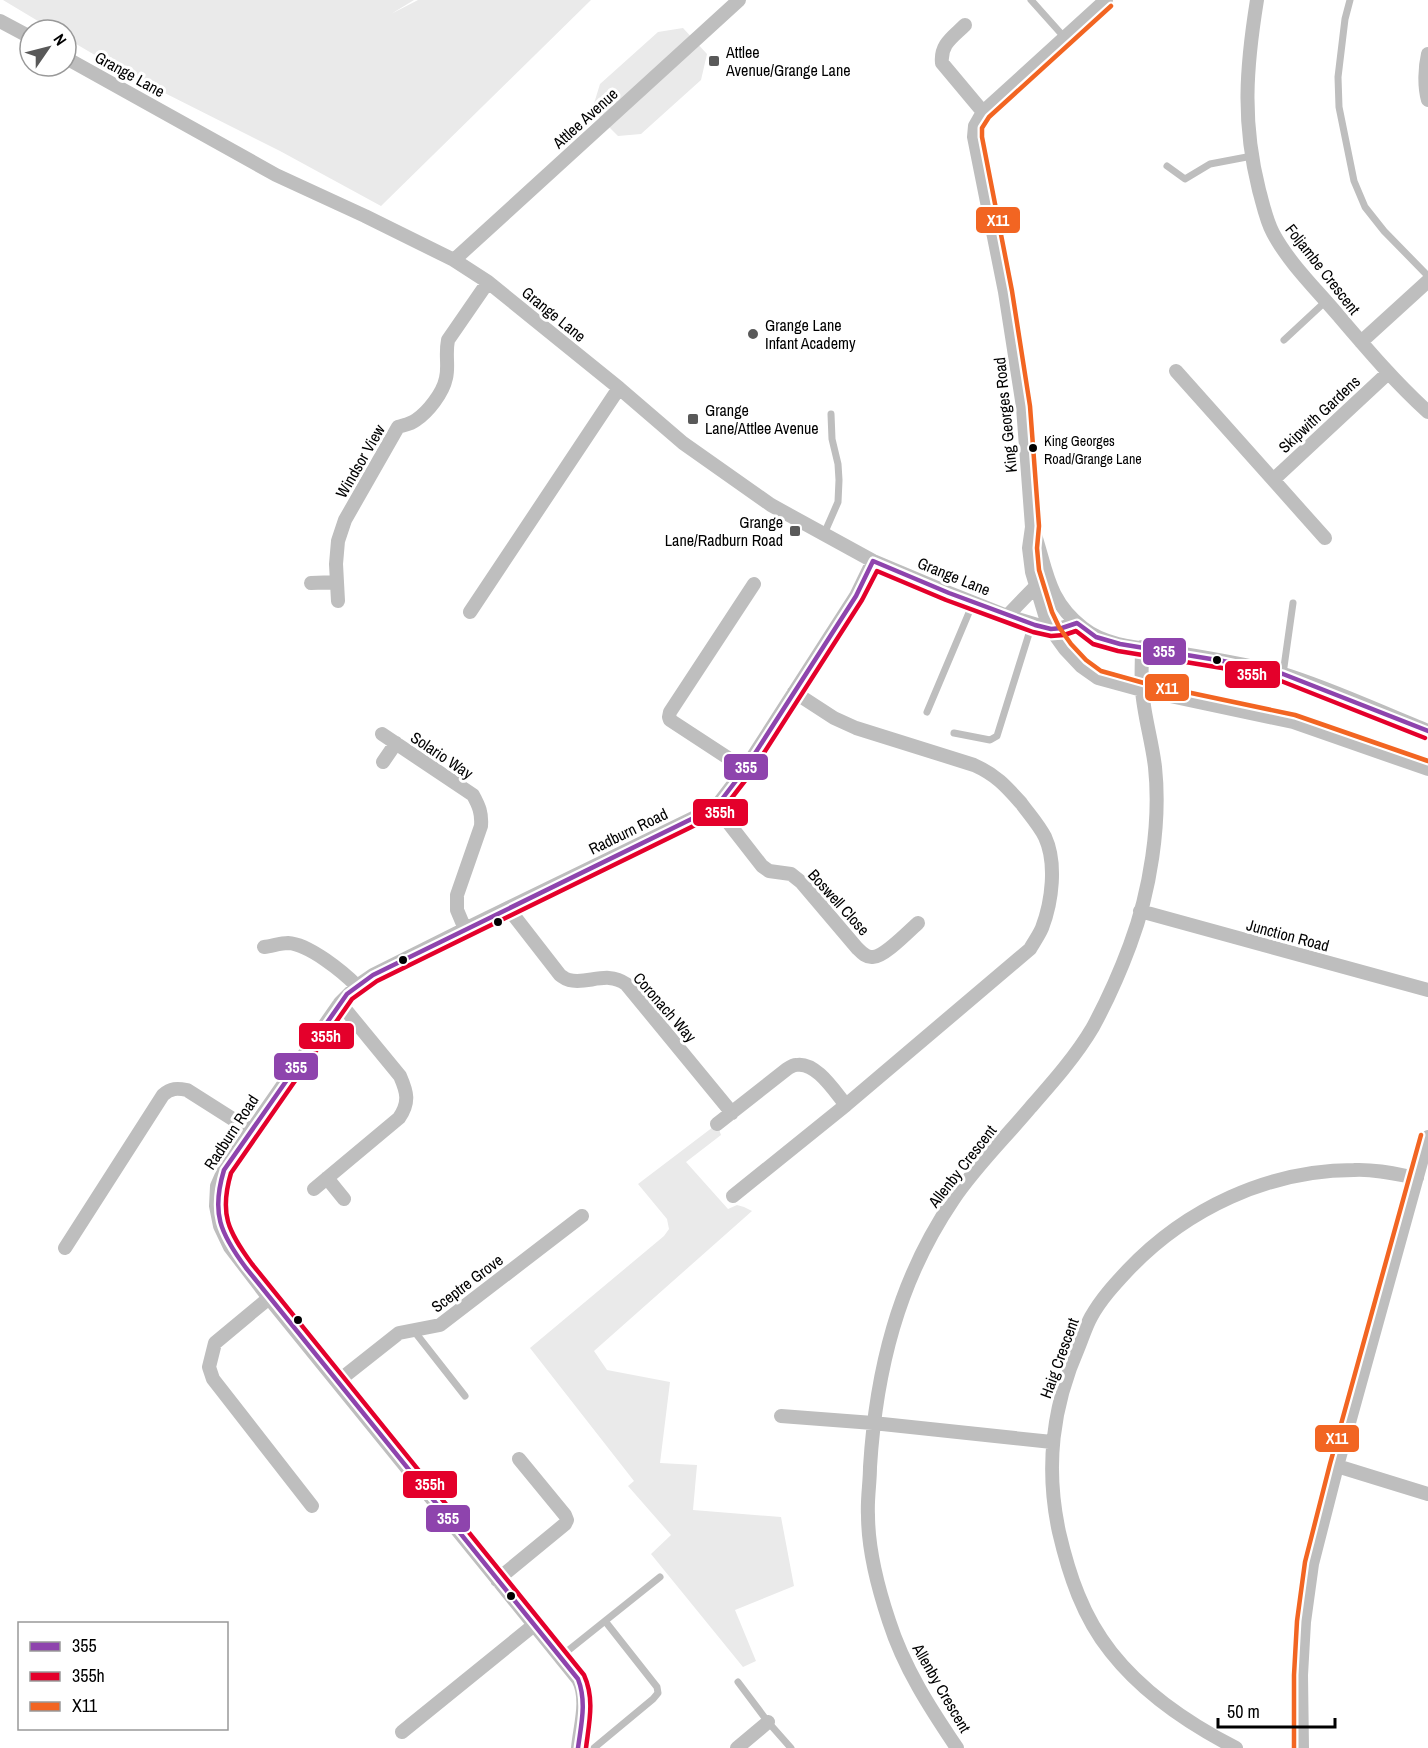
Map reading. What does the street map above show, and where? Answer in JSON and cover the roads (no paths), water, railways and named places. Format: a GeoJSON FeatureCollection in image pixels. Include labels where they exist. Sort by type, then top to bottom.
{"type":"FeatureCollection","features":[{"type":"Feature","properties":{"kind":"street","name":"Attlee Avenue"},"geometry":{"type":"LineString","coordinates":[[454,260],[739,0]]}},
{"type":"Feature","properties":{"kind":"street"},"geometry":{"type":"LineString","coordinates":[[965,25],[944,46],[941,55],[942,63],[982,112],[1107,0]]}},
{"type":"Feature","properties":{"kind":"street","name":"Foljambe Crescent"},"geometry":{"type":"LineString","coordinates":[[1257,0],[1246,84],[1248,127],[1264,209],[1272,232],[1292,261],[1361,342],[1388,373],[1428,412]]}},
{"type":"Feature","properties":{"kind":"street"},"geometry":{"type":"LineString","coordinates":[[0,21],[18,31]]}},
{"type":"Feature","properties":{"kind":"street"},"geometry":{"type":"LineString","coordinates":[[1428,54],[1426,62],[1428,100]]}},
{"type":"Feature","properties":{"kind":"street","name":"Grange Lane"},"geometry":{"type":"LineString","coordinates":[[78,65],[276,175],[454,260],[488,282],[690,448],[771,505],[873,561],[973,603],[1052,629],[1077,623]]}},
{"type":"Feature","properties":{"kind":"street","name":"King Georges Road"},"geometry":{"type":"LineString","coordinates":[[982,112],[975,126],[975,137],[1004,282],[1023,407],[1032,527],[1039,547],[1042,584]]}},
{"type":"Feature","properties":{"kind":"street"},"geometry":{"type":"LineString","coordinates":[[1361,342],[1428,281]]}},
{"type":"Feature","properties":{"kind":"street","name":"Windsor View"},"geometry":{"type":"LineString","coordinates":[[338,601],[336,564],[338,541],[345,520],[398,427],[415,421],[429,408],[441,390],[447,378],[448,340],[488,282]]}},
{"type":"Feature","properties":{"kind":"street","name":"Skipwith Gardens"},"geometry":{"type":"LineString","coordinates":[[1176,371],[1325,538]]}},
{"type":"Feature","properties":{"kind":"street","name":"Skipwith Gardens"},"geometry":{"type":"LineString","coordinates":[[1274,479],[1388,373]]}},
{"type":"Feature","properties":{"kind":"street"},"geometry":{"type":"LineString","coordinates":[[470,612],[619,388]]}},
{"type":"Feature","properties":{"kind":"street","name":"Radburn Road"},"geometry":{"type":"LineString","coordinates":[[578,1748],[584,1698],[582,1686],[230,1247],[220,1226],[216,1206],[217,1186],[224,1170],[250,1130],[340,1003],[357,986],[373,975],[465,928],[716,807],[745,769],[856,596],[873,561]]}},
{"type":"Feature","properties":{"kind":"street"},"geometry":{"type":"LineString","coordinates":[[311,583],[337,582]]}},
{"type":"Feature","properties":{"kind":"street"},"geometry":{"type":"LineString","coordinates":[[745,769],[670,720],[669,717],[670,712],[754,584]]}},
{"type":"Feature","properties":{"kind":"street"},"geometry":{"type":"LineString","coordinates":[[1007,615],[1042,584]]}},
{"type":"Feature","properties":{"kind":"street"},"geometry":{"type":"LineString","coordinates":[[1042,584],[1077,623],[1096,636],[1120,644],[1223,661],[1283,674],[1428,731]]}},
{"type":"Feature","properties":{"kind":"street"},"geometry":{"type":"LineString","coordinates":[[1042,584],[1045,615],[1052,629],[1073,658],[1098,678],[1142,690],[1293,722],[1428,769]]}},
{"type":"Feature","properties":{"kind":"street","name":"Allenby Crescent"},"geometry":{"type":"LineString","coordinates":[[957,1748],[931,1710],[906,1665],[889,1622],[876,1573],[868,1516],[873,1423],[888,1341],[916,1263],[954,1198],[1074,1054],[1092,1027],[1131,942],[1149,876],[1155,837],[1157,796],[1155,767],[1142,690],[1142,648]]}},
{"type":"Feature","properties":{"kind":"street"},"geometry":{"type":"LineString","coordinates":[[733,1196],[846,1105],[1030,949],[1042,928],[1052,880],[1052,857],[1044,837],[1031,815],[1006,786],[991,773],[974,765],[856,728],[834,718],[794,692]]}},
{"type":"Feature","properties":{"kind":"street","name":"Solario Way"},"geometry":{"type":"LineString","coordinates":[[382,734],[473,795],[479,805],[482,815],[481,826],[457,895],[457,910],[465,928]]}},
{"type":"Feature","properties":{"kind":"street","name":"Solario Way"},"geometry":{"type":"LineString","coordinates":[[383,762],[396,743]]}},
{"type":"Feature","properties":{"kind":"street","name":"Boswell Close"},"geometry":{"type":"LineString","coordinates":[[716,807],[762,866],[769,871],[791,874],[801,882],[868,957],[875,958],[882,954],[918,923]]}},
{"type":"Feature","properties":{"kind":"street","name":"Coronach Way"},"geometry":{"type":"LineString","coordinates":[[508,908],[560,975],[569,980],[612,978],[619,979],[626,984],[732,1113]]}},
{"type":"Feature","properties":{"kind":"street","name":"Junction Road"},"geometry":{"type":"LineString","coordinates":[[1140,911],[1428,990]]}},
{"type":"Feature","properties":{"kind":"street"},"geometry":{"type":"LineString","coordinates":[[264,947],[289,943],[308,949],[346,975],[357,986]]}},
{"type":"Feature","properties":{"kind":"street"},"geometry":{"type":"LineString","coordinates":[[314,1189],[399,1118],[405,1110],[407,1100],[406,1090],[400,1076],[340,1003]]}},
{"type":"Feature","properties":{"kind":"street"},"geometry":{"type":"LineString","coordinates":[[717,1124],[787,1069],[796,1065],[807,1065],[820,1074],[846,1105]]}},
{"type":"Feature","properties":{"kind":"street"},"geometry":{"type":"LineString","coordinates":[[64,1248],[163,1095],[170,1089],[187,1090],[250,1130]]}},
{"type":"Feature","properties":{"kind":"street"},"geometry":{"type":"LineString","coordinates":[[1302,1748],[1301,1675],[1304,1622],[1312,1564],[1336,1466],[1428,1137]]}},
{"type":"Feature","properties":{"kind":"street","name":"Haig Crescent"},"geometry":{"type":"LineString","coordinates":[[1236,1748],[1201,1730],[1167,1707],[1137,1682],[1110,1651],[1090,1620],[1074,1587],[1057,1522],[1051,1477],[1052,1442],[1058,1409],[1071,1364],[1091,1318],[1110,1290],[1140,1257],[1167,1234],[1204,1209],[1264,1184],[1299,1175],[1355,1169],[1417,1178]]}},
{"type":"Feature","properties":{"kind":"street"},"geometry":{"type":"LineString","coordinates":[[327,1178],[344,1199]]}},
{"type":"Feature","properties":{"kind":"street","name":"Sceptre Grove"},"geometry":{"type":"LineString","coordinates":[[337,1382],[399,1333],[440,1325],[582,1216]]}},
{"type":"Feature","properties":{"kind":"street"},"geometry":{"type":"LineString","coordinates":[[269,1298],[215,1342],[209,1367],[213,1379],[312,1506]]}},
{"type":"Feature","properties":{"kind":"street"},"geometry":{"type":"LineString","coordinates":[[781,1416],[873,1423],[1052,1442]]}},
{"type":"Feature","properties":{"kind":"street"},"geometry":{"type":"LineString","coordinates":[[497,1580],[567,1520],[519,1459]]}},
{"type":"Feature","properties":{"kind":"street"},"geometry":{"type":"LineString","coordinates":[[1336,1466],[1428,1494]]}},
{"type":"Feature","properties":{"kind":"street"},"geometry":{"type":"LineString","coordinates":[[402,1732],[534,1625]]}},
{"type":"Feature","properties":{"kind":"street"},"geometry":{"type":"LineString","coordinates":[[736,1748],[768,1722]]}},
{"type":"Feature","properties":{"kind":"lane"},"geometry":{"type":"LineString","coordinates":[[1031,0],[1065,38]]}},
{"type":"Feature","properties":{"kind":"lane"},"geometry":{"type":"LineString","coordinates":[[1350,0],[1345,19],[1338,77],[1339,108],[1354,181],[1365,207],[1384,231],[1428,276]]}},
{"type":"Feature","properties":{"kind":"lane"},"geometry":{"type":"LineString","coordinates":[[1167,166],[1185,179],[1210,164],[1252,156]]}},
{"type":"Feature","properties":{"kind":"lane"},"geometry":{"type":"LineString","coordinates":[[1284,340],[1326,301]]}},
{"type":"Feature","properties":{"kind":"lane"},"geometry":{"type":"LineString","coordinates":[[824,534],[838,502],[838,464],[832,439],[831,414]]}},
{"type":"Feature","properties":{"kind":"lane"},"geometry":{"type":"LineString","coordinates":[[927,712],[973,603]]}},
{"type":"Feature","properties":{"kind":"lane"},"geometry":{"type":"LineString","coordinates":[[1283,674],[1293,603]]}},
{"type":"Feature","properties":{"kind":"lane"},"geometry":{"type":"LineString","coordinates":[[954,733],[990,740],[997,736],[1032,624]]}},
{"type":"Feature","properties":{"kind":"lane"},"geometry":{"type":"LineString","coordinates":[[414,1330],[465,1396]]}},
{"type":"Feature","properties":{"kind":"lane"},"geometry":{"type":"LineString","coordinates":[[560,1657],[660,1577]]}},
{"type":"Feature","properties":{"kind":"lane"},"geometry":{"type":"LineString","coordinates":[[594,1748],[658,1693],[657,1687],[605,1621]]}},
{"type":"Feature","properties":{"kind":"lane"},"geometry":{"type":"LineString","coordinates":[[738,1682],[791,1748]]}},
{"type":"Feature","properties":{"kind":"place","name":"Attlee Avenue/Grange Lane"},"geometry":{"type":"Point","coordinates":[714,61]}},
{"type":"Feature","properties":{"kind":"place","name":"Grange Lane Infant Academy"},"geometry":{"type":"Point","coordinates":[753,334]}},
{"type":"Feature","properties":{"kind":"place","name":"Grange Lane/Attlee Avenue"},"geometry":{"type":"Point","coordinates":[693,419]}},
{"type":"Feature","properties":{"kind":"place","name":"King Georges Road/Grange Lane"},"geometry":{"type":"Point","coordinates":[1033,448]}},
{"type":"Feature","properties":{"kind":"place","name":"Grange Lane/Radburn Road"},"geometry":{"type":"Point","coordinates":[795,531]}}]}
